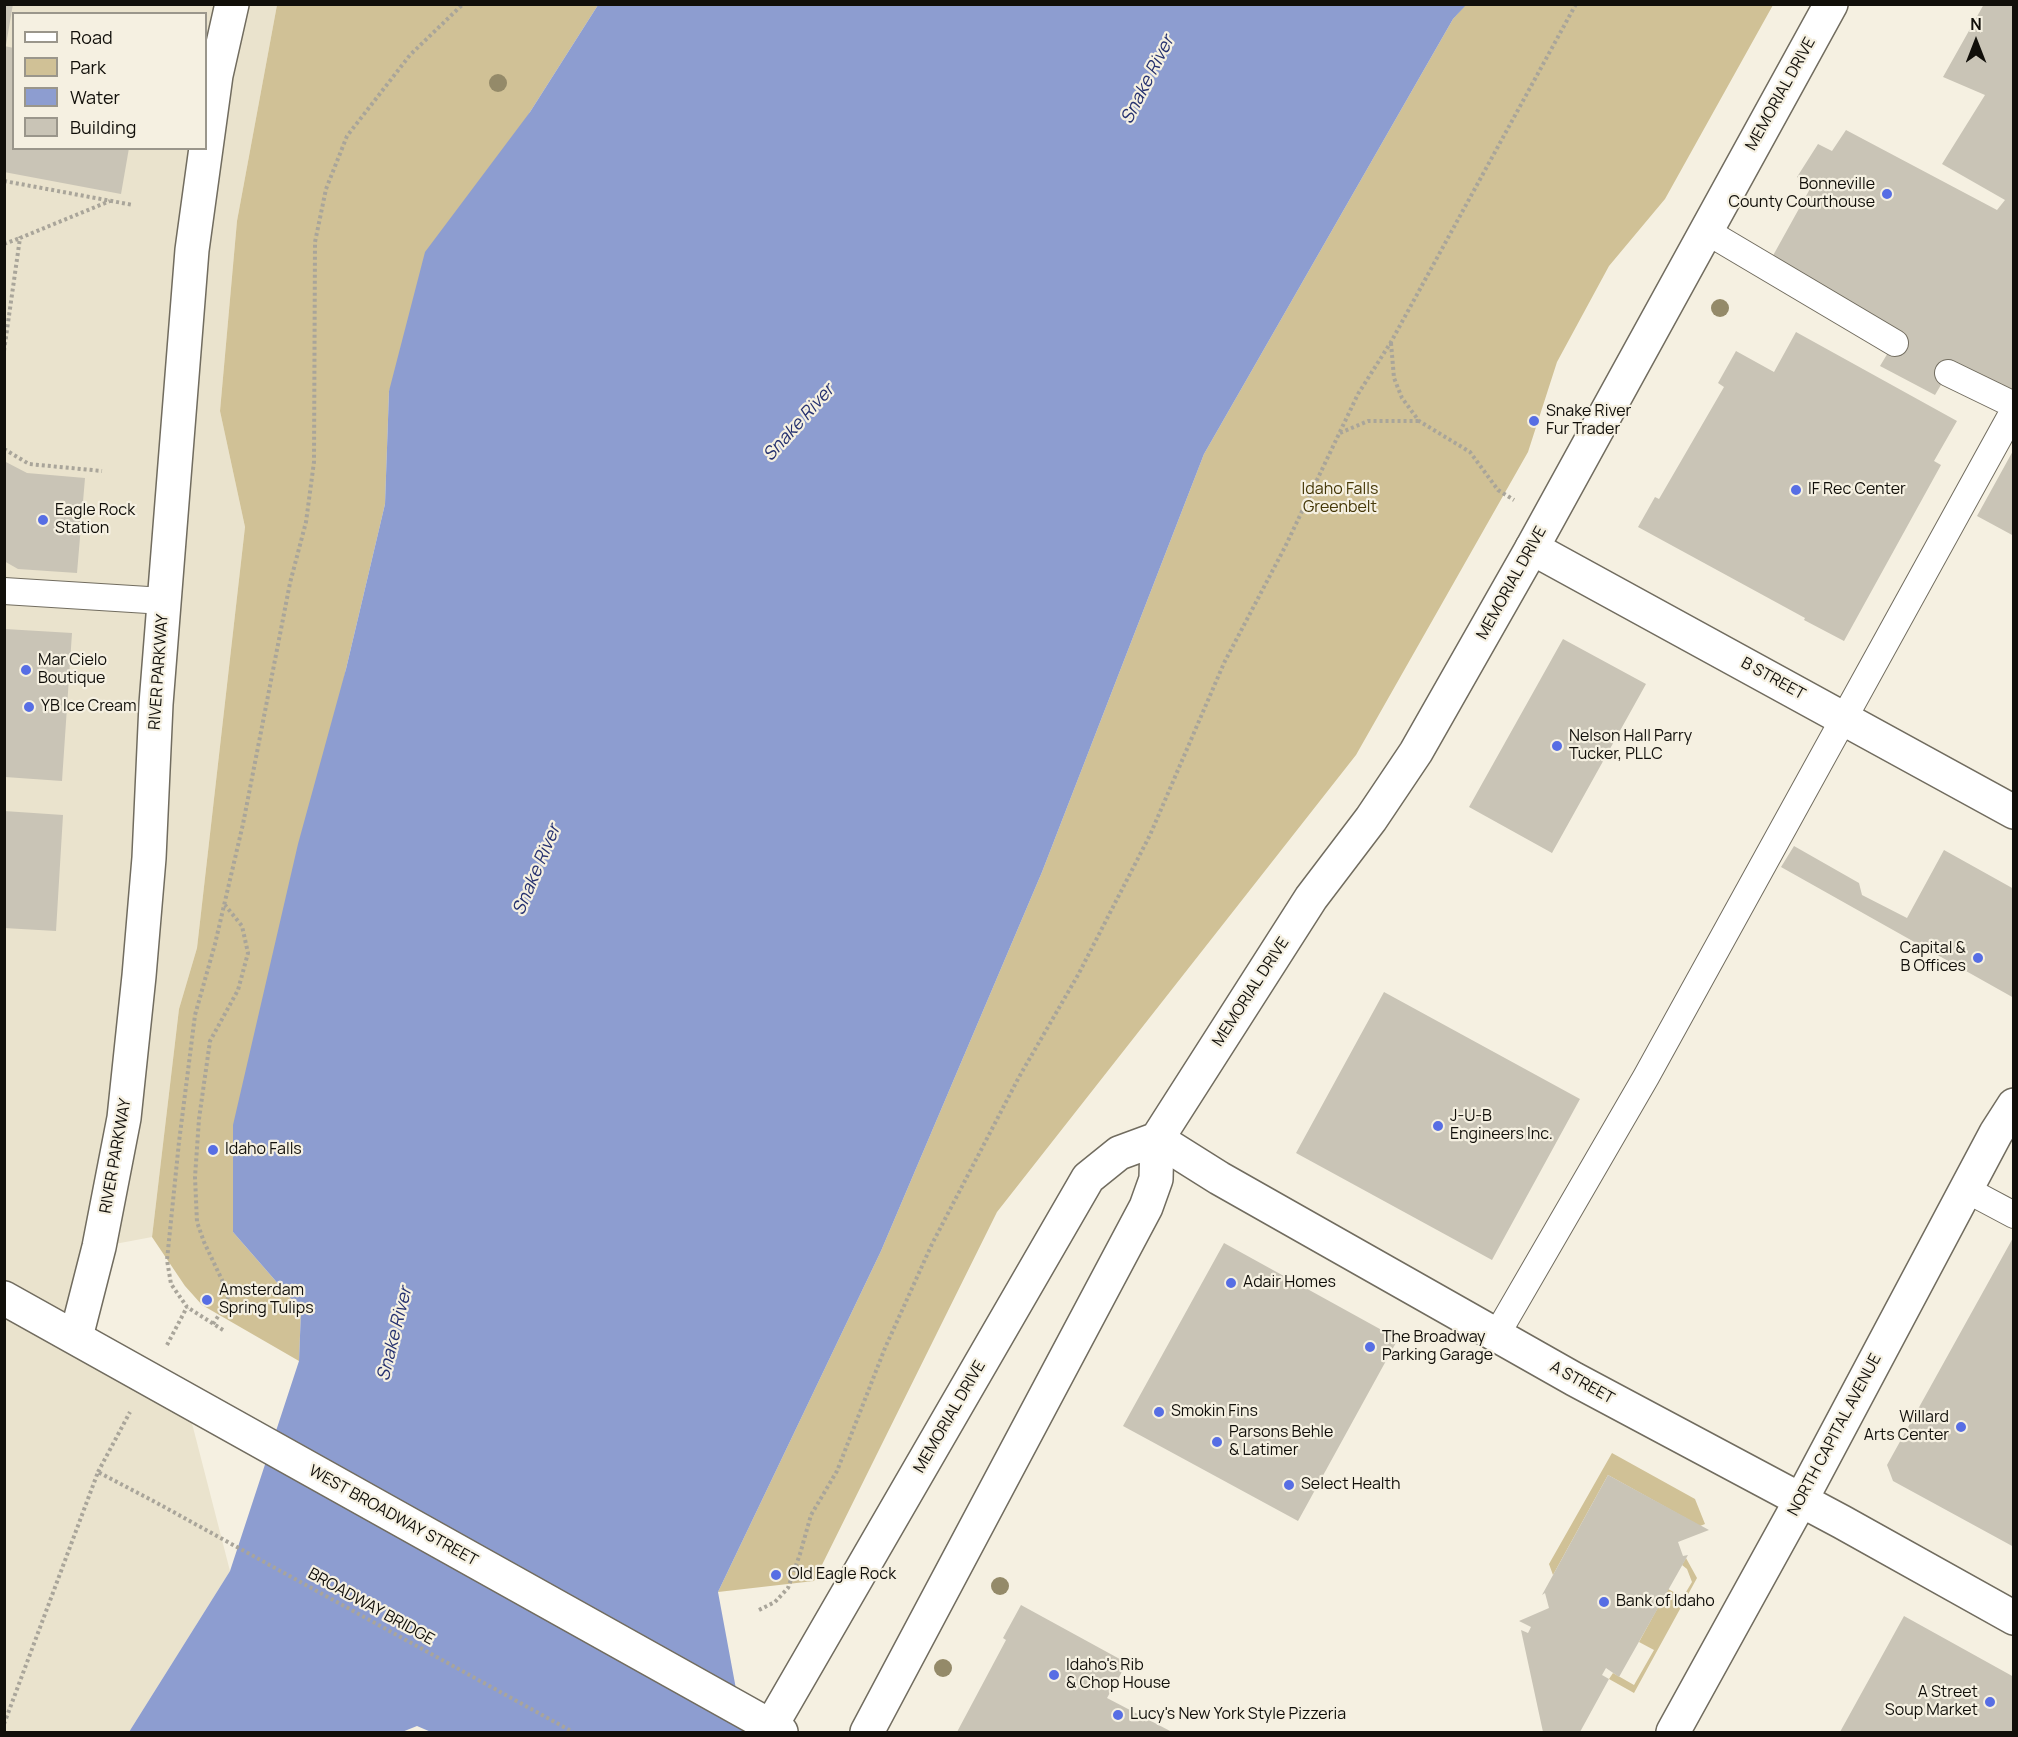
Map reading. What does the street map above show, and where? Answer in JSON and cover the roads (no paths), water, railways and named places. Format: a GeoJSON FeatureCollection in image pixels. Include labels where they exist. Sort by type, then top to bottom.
{"type":"FeatureCollection","features":[{"type":"Feature","properties":{"kind":"street","name":"RIVER PARKWAY"},"geometry":{"type":"LineString","coordinates":[[207,141],[216,75],[232,4]]}},
{"type":"Feature","properties":{"kind":"street","name":"MEMORIAL DRIVE"},"geometry":{"type":"LineString","coordinates":[[776,1729],[1088,1178],[1119,1153],[1157,1139],[1311,898],[1399,779],[1532,548],[1831,4]]}},
{"type":"Feature","properties":{"kind":"street","name":"RIVER PARKWAY"},"geometry":{"type":"LineString","coordinates":[[76,1337],[99,1247],[124,1118],[149,858],[156,704],[192,250],[206,150]]}},
{"type":"Feature","properties":{"kind":"street","name":"B STREET"},"geometry":{"type":"LineString","coordinates":[[1532,548],[2013,812]]}},
{"type":"Feature","properties":{"kind":"street","name":"NORTH CAPITAL AVENUE"},"geometry":{"type":"LineString","coordinates":[[1672,1732],[1801,1500],[2013,1105]]}},
{"type":"Feature","properties":{"kind":"street","name":"A STREET"},"geometry":{"type":"LineString","coordinates":[[1157,1139],[1219,1178],[1574,1379],[1801,1500],[2013,1618]]}},
{"type":"Feature","properties":{"kind":"street"},"geometry":{"type":"LineString","coordinates":[[867,1732],[895,1684],[1146,1207],[1156,1179],[1157,1139]]}},
{"type":"Feature","properties":{"kind":"street","name":"WEST BROADWAY STREET"},"geometry":{"type":"LineString","coordinates":[[4,1298],[776,1729]]}},
{"type":"Feature","properties":{"kind":"lane"},"geometry":{"type":"LineString","coordinates":[[1706,231],[1895,343]]}},
{"type":"Feature","properties":{"kind":"lane"},"geometry":{"type":"LineString","coordinates":[[1948,373],[2013,405]]}},
{"type":"Feature","properties":{"kind":"lane"},"geometry":{"type":"LineString","coordinates":[[1497,1334],[1646,1077],[2013,410]]}},
{"type":"Feature","properties":{"kind":"lane"},"geometry":{"type":"LineString","coordinates":[[4,591],[164,602]]}},
{"type":"Feature","properties":{"kind":"lane"},"geometry":{"type":"LineString","coordinates":[[1967,1190],[2013,1215]]}},
{"type":"Feature","properties":{"kind":"water","name":"Snake River"},"geometry":{"type":"Polygon","coordinates":[[[598,5],[1466,5],[1453,19],[1204,454],[1042,872],[881,1251],[718,1592],[744,1732],[431,1732],[417,1726],[402,1732],[129,1732],[230,1571],[299,1361],[301,1310],[233,1232],[233,1125],[298,844],[346,669],[385,504],[389,391],[425,252],[530,112],[598,5]]]}},
{"type":"Feature","properties":{"kind":"place","name":"Bonneville County Courthouse"},"geometry":{"type":"Point","coordinates":[1887,194]}},
{"type":"Feature","properties":{"kind":"place","name":"Snake River Fur Trader"},"geometry":{"type":"Point","coordinates":[1534,421]}},
{"type":"Feature","properties":{"kind":"place","name":"IF Rec Center"},"geometry":{"type":"Point","coordinates":[1796,490]}},
{"type":"Feature","properties":{"kind":"place","name":"Eagle Rock Station"},"geometry":{"type":"Point","coordinates":[43,520]}},
{"type":"Feature","properties":{"kind":"place","name":"Mar Cielo Boutique"},"geometry":{"type":"Point","coordinates":[26,670]}},
{"type":"Feature","properties":{"kind":"place","name":"YB Ice Cream"},"geometry":{"type":"Point","coordinates":[29,707]}},
{"type":"Feature","properties":{"kind":"place","name":"Nelson Hall Parry Tucker, PLLC"},"geometry":{"type":"Point","coordinates":[1557,746]}},
{"type":"Feature","properties":{"kind":"place","name":"Capital & B Offices"},"geometry":{"type":"Point","coordinates":[1978,958]}},
{"type":"Feature","properties":{"kind":"place","name":"J-U-B Engineers Inc."},"geometry":{"type":"Point","coordinates":[1438,1126]}},
{"type":"Feature","properties":{"kind":"place","name":"Idaho Falls"},"geometry":{"type":"Point","coordinates":[213,1150]}},
{"type":"Feature","properties":{"kind":"place","name":"Adair Homes"},"geometry":{"type":"Point","coordinates":[1231,1283]}},
{"type":"Feature","properties":{"kind":"place","name":"Amsterdam Spring Tulips"},"geometry":{"type":"Point","coordinates":[207,1300]}},
{"type":"Feature","properties":{"kind":"place","name":"The Broadway Parking Garage"},"geometry":{"type":"Point","coordinates":[1370,1347]}},
{"type":"Feature","properties":{"kind":"place","name":"Smokin Fins"},"geometry":{"type":"Point","coordinates":[1159,1412]}},
{"type":"Feature","properties":{"kind":"place","name":"Willard Arts Center"},"geometry":{"type":"Point","coordinates":[1961,1427]}},
{"type":"Feature","properties":{"kind":"place","name":"Parsons Behle & Latimer"},"geometry":{"type":"Point","coordinates":[1217,1442]}},
{"type":"Feature","properties":{"kind":"place","name":"Select Health"},"geometry":{"type":"Point","coordinates":[1289,1485]}},
{"type":"Feature","properties":{"kind":"place","name":"Old Eagle Rock"},"geometry":{"type":"Point","coordinates":[776,1575]}},
{"type":"Feature","properties":{"kind":"place","name":"Bank of Idaho"},"geometry":{"type":"Point","coordinates":[1604,1602]}},
{"type":"Feature","properties":{"kind":"place","name":"Idaho's Rib & Chop House"},"geometry":{"type":"Point","coordinates":[1054,1675]}},
{"type":"Feature","properties":{"kind":"place","name":"A Street Soup Market"},"geometry":{"type":"Point","coordinates":[1990,1702]}},
{"type":"Feature","properties":{"kind":"place","name":"Lucy's New York Style Pizzeria"},"geometry":{"type":"Point","coordinates":[1118,1715]}},
{"type":"Feature","properties":{"kind":"park label","name":"Idaho Falls Greenbelt"},"geometry":{"type":"Point","coordinates":[1340,499]}}]}
